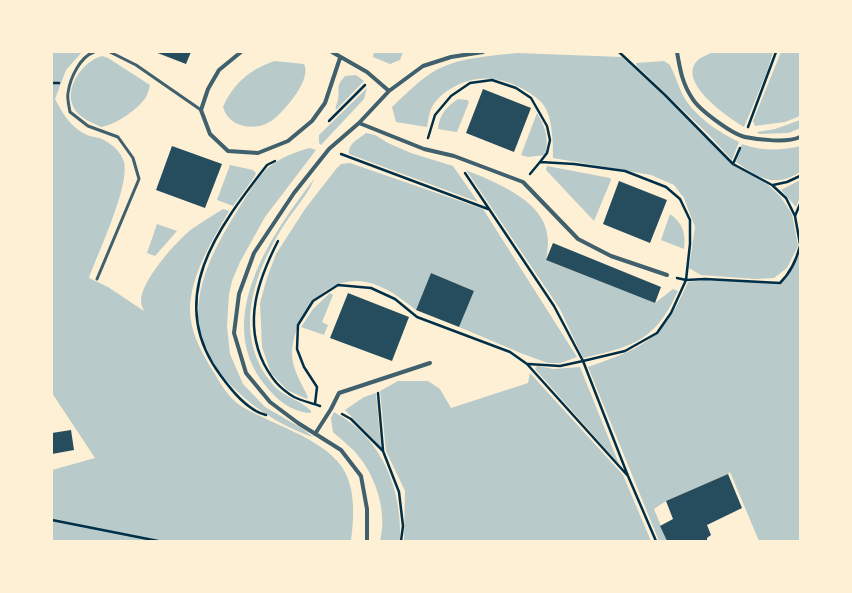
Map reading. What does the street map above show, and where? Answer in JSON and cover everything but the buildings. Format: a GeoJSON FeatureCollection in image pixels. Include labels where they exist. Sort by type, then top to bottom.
{"type":"FeatureCollection","features":[{"type":"Feature","properties":{"kind":"street"},"geometry":{"type":"LineString","coordinates":[[241,52],[219,70],[208,89],[201,110],[210,134],[228,151],[258,153],[288,141],[312,121],[326,103],[340,58]]}},
{"type":"Feature","properties":{"kind":"street"},"geometry":{"type":"LineString","coordinates":[[332,52],[340,58],[367,72],[389,91]]}},
{"type":"Feature","properties":{"kind":"street"},"geometry":{"type":"LineString","coordinates":[[367,541],[367,509],[361,476],[341,450],[315,434],[270,402],[246,373],[234,333],[239,294],[254,253],[294,193],[329,150],[389,91],[423,66],[451,58],[483,52]]}},
{"type":"Feature","properties":{"kind":"street"},"geometry":{"type":"LineString","coordinates":[[677,52],[680,76],[692,100],[713,119],[744,137],[770,140],[800,137]]}},
{"type":"Feature","properties":{"kind":"street"},"geometry":{"type":"LineString","coordinates":[[359,122],[424,149],[454,156],[523,182],[578,239],[611,256],[667,275]]}},
{"type":"Feature","properties":{"kind":"street"},"geometry":{"type":"LineString","coordinates":[[315,434],[339,393],[430,363]]}},
{"type":"Feature","properties":{"kind":"lane"},"geometry":{"type":"LineString","coordinates":[[94,52],[87,54],[73,75],[67,94],[70,112],[88,126],[118,137],[133,158],[139,179],[97,279]]}},
{"type":"Feature","properties":{"kind":"lane"},"geometry":{"type":"LineString","coordinates":[[110,52],[136,65],[201,110]]}},
{"type":"Feature","properties":{"kind":"path"},"geometry":{"type":"LineString","coordinates":[[619,52],[665,95],[733,164],[772,185],[786,198],[795,216],[800,245],[796,261],[788,275],[780,283],[705,279],[686,280],[667,275]]}},
{"type":"Feature","properties":{"kind":"path"},"geometry":{"type":"LineString","coordinates":[[733,164],[776,52]]}},
{"type":"Feature","properties":{"kind":"path"},"geometry":{"type":"LineString","coordinates":[[424,149],[435,115],[451,96],[470,83],[492,80],[516,88],[531,98],[547,126],[550,140],[547,153],[523,182]]}},
{"type":"Feature","properties":{"kind":"path"},"geometry":{"type":"LineString","coordinates":[[335,159],[346,148]]}},
{"type":"Feature","properties":{"kind":"path"},"geometry":{"type":"LineString","coordinates":[[329,150],[489,209]]}},
{"type":"Feature","properties":{"kind":"path"},"geometry":{"type":"LineString","coordinates":[[454,156],[554,306],[583,361],[628,476],[656,541]]}},
{"type":"Feature","properties":{"kind":"path"},"geometry":{"type":"LineString","coordinates":[[527,364],[560,366],[625,351],[657,333],[671,314],[686,280],[690,244],[690,220],[680,199],[666,187],[625,171],[574,164],[540,162]]}},
{"type":"Feature","properties":{"kind":"path"},"geometry":{"type":"LineString","coordinates":[[772,185],[787,182],[800,176]]}},
{"type":"Feature","properties":{"kind":"path"},"geometry":{"type":"LineString","coordinates":[[795,216],[800,204]]}},
{"type":"Feature","properties":{"kind":"path"},"geometry":{"type":"LineString","coordinates":[[281,236],[260,283],[255,302],[253,320],[258,352],[273,381],[294,398],[331,409],[352,419],[383,451]]}},
{"type":"Feature","properties":{"kind":"path"},"geometry":{"type":"LineString","coordinates":[[315,404],[317,387],[304,367],[297,349],[298,325],[313,301],[338,285],[371,288],[395,299],[417,317],[510,352],[527,364],[628,476]]}},
{"type":"Feature","properties":{"kind":"path"},"geometry":{"type":"LineString","coordinates":[[380,379],[378,390],[383,451],[399,492],[403,526],[401,541]]}},
{"type":"Feature","properties":{"kind":"path"},"geometry":{"type":"LineString","coordinates":[[52,520],[158,541]]}},
{"type":"Feature","properties":{"kind":"shaded area"},"geometry":{"type":"Polygon","coordinates":[[[52,52],[82,52],[66,70],[55,99],[64,115],[76,129],[87,135],[102,139],[110,144],[119,152],[124,162],[125,173],[118,203],[89,278],[108,287],[144,311],[141,302],[142,294],[152,273],[160,262],[185,235],[196,226],[223,209],[229,211],[204,258],[194,283],[190,309],[192,327],[202,351],[220,383],[237,403],[253,413],[295,432],[322,447],[342,467],[347,475],[352,494],[353,523],[351,541],[52,541],[52,470],[95,458],[52,393],[52,52]]]}},
{"type":"Feature","properties":{"kind":"shaded area"},"geometry":{"type":"Polygon","coordinates":[[[374,52],[403,52],[400,60],[390,64],[373,57],[374,52]]]}},
{"type":"Feature","properties":{"kind":"shaded area"},"geometry":{"type":"Polygon","coordinates":[[[713,52],[773,52],[767,72],[744,127],[707,99],[699,89],[694,79],[693,70],[697,61],[713,52]]]}},
{"type":"Feature","properties":{"kind":"shaded area"},"geometry":{"type":"Polygon","coordinates":[[[781,52],[800,52],[800,116],[785,122],[755,126],[753,121],[781,52]]]}},
{"type":"Feature","properties":{"kind":"shaded area"},"geometry":{"type":"Polygon","coordinates":[[[517,53],[622,57],[733,164],[767,184],[780,196],[792,214],[798,246],[787,268],[774,278],[756,279],[701,275],[689,268],[695,227],[684,198],[674,185],[651,175],[553,158],[552,129],[545,107],[531,93],[518,86],[498,80],[483,79],[465,82],[449,90],[436,102],[430,111],[427,127],[396,122],[392,107],[420,82],[438,69],[467,59],[517,53]]]}},
{"type":"Feature","properties":{"kind":"shaded area"},"geometry":{"type":"Polygon","coordinates":[[[102,56],[108,58],[150,85],[145,98],[135,109],[124,117],[101,127],[86,119],[76,111],[71,100],[71,92],[73,84],[82,69],[88,63],[102,56]]]}},
{"type":"Feature","properties":{"kind":"shaded area"},"geometry":{"type":"Polygon","coordinates":[[[275,61],[304,64],[306,70],[304,78],[291,101],[274,119],[260,126],[245,126],[231,120],[223,107],[237,84],[258,68],[275,61]]]}},
{"type":"Feature","properties":{"kind":"shaded area"},"geometry":{"type":"Polygon","coordinates":[[[664,61],[670,65],[682,94],[692,109],[711,125],[739,142],[732,160],[708,134],[637,66],[636,63],[664,61]]]}},
{"type":"Feature","properties":{"kind":"shaded area"},"geometry":{"type":"Polygon","coordinates":[[[356,75],[364,81],[336,110],[338,88],[340,83],[345,76],[356,75]]]}},
{"type":"Feature","properties":{"kind":"shaded area"},"geometry":{"type":"Polygon","coordinates":[[[367,88],[364,99],[321,145],[319,143],[319,135],[367,88]]]}},
{"type":"Feature","properties":{"kind":"shaded area"},"geometry":{"type":"Polygon","coordinates":[[[458,99],[467,100],[469,102],[457,132],[438,129],[440,119],[444,111],[458,99]]]}},
{"type":"Feature","properties":{"kind":"shaded area"},"geometry":{"type":"Polygon","coordinates":[[[537,113],[543,124],[547,139],[545,155],[528,157],[521,155],[537,113]]]}},
{"type":"Feature","properties":{"kind":"shaded area"},"geometry":{"type":"Polygon","coordinates":[[[800,120],[800,128],[789,133],[759,134],[757,132],[775,129],[800,120]]]}},
{"type":"Feature","properties":{"kind":"shaded area"},"geometry":{"type":"Polygon","coordinates":[[[366,133],[375,135],[388,143],[411,153],[453,166],[478,202],[349,154],[352,144],[366,133]]]}},
{"type":"Feature","properties":{"kind":"shaded area"},"geometry":{"type":"Polygon","coordinates":[[[742,144],[771,150],[800,146],[800,172],[782,180],[766,179],[759,176],[736,162],[742,144]]]}},
{"type":"Feature","properties":{"kind":"shaded area"},"geometry":{"type":"Polygon","coordinates":[[[310,148],[316,150],[265,217],[240,262],[232,281],[229,294],[227,326],[230,354],[243,384],[265,407],[303,429],[313,437],[274,419],[236,390],[220,372],[207,353],[200,332],[198,311],[202,285],[215,250],[237,210],[260,176],[278,161],[289,155],[310,148]]]}},
{"type":"Feature","properties":{"kind":"shaded area"},"geometry":{"type":"Polygon","coordinates":[[[350,163],[483,209],[577,357],[561,363],[548,363],[459,327],[474,291],[431,273],[416,310],[380,286],[366,282],[351,281],[337,285],[324,292],[314,301],[305,313],[298,326],[294,340],[292,360],[295,371],[308,397],[307,399],[287,390],[271,373],[262,347],[260,303],[276,254],[305,209],[336,169],[341,164],[350,163]]]}},
{"type":"Feature","properties":{"kind":"shaded area"},"geometry":{"type":"Polygon","coordinates":[[[230,165],[253,170],[256,173],[233,206],[217,200],[230,165]]]}},
{"type":"Feature","properties":{"kind":"shaded area"},"geometry":{"type":"Polygon","coordinates":[[[547,166],[610,178],[611,180],[594,221],[546,170],[547,166]]]}},
{"type":"Feature","properties":{"kind":"shaded area"},"geometry":{"type":"Polygon","coordinates":[[[466,170],[501,185],[534,208],[541,218],[547,233],[548,244],[546,260],[655,303],[673,289],[678,291],[661,321],[641,339],[629,345],[616,350],[583,358],[560,309],[466,170]]]}},
{"type":"Feature","properties":{"kind":"shaded area"},"geometry":{"type":"Polygon","coordinates":[[[314,179],[275,240],[265,260],[257,280],[252,301],[250,322],[252,342],[259,362],[270,381],[280,391],[307,407],[311,413],[291,408],[274,396],[265,385],[250,359],[244,333],[246,305],[254,278],[266,251],[281,225],[314,179]]]}},
{"type":"Feature","properties":{"kind":"shaded area"},"geometry":{"type":"Polygon","coordinates":[[[800,180],[800,197],[796,207],[781,190],[800,180]]]}},
{"type":"Feature","properties":{"kind":"shaded area"},"geometry":{"type":"Polygon","coordinates":[[[670,214],[678,221],[683,229],[684,249],[661,240],[670,214]]]}},
{"type":"Feature","properties":{"kind":"shaded area"},"geometry":{"type":"Polygon","coordinates":[[[157,224],[177,231],[155,256],[147,253],[157,224]]]}},
{"type":"Feature","properties":{"kind":"shaded area"},"geometry":{"type":"Polygon","coordinates":[[[800,246],[800,541],[759,541],[730,472],[666,501],[654,509],[667,541],[659,541],[588,367],[638,347],[650,339],[670,317],[688,282],[705,280],[780,283],[788,275],[800,246]]]}},
{"type":"Feature","properties":{"kind":"shaded area"},"geometry":{"type":"Polygon","coordinates":[[[330,293],[333,295],[322,322],[328,325],[324,335],[301,327],[313,309],[330,293]]]}},
{"type":"Feature","properties":{"kind":"shaded area"},"geometry":{"type":"Polygon","coordinates":[[[537,366],[554,369],[580,367],[619,464],[535,369],[537,366]]]}},
{"type":"Feature","properties":{"kind":"shaded area"},"geometry":{"type":"Polygon","coordinates":[[[530,373],[623,475],[651,541],[404,541],[405,491],[386,451],[380,391],[398,381],[428,381],[440,389],[451,408],[528,383],[530,373]]]}},
{"type":"Feature","properties":{"kind":"shaded area"},"geometry":{"type":"Polygon","coordinates":[[[376,393],[381,447],[345,410],[364,397],[376,393]]]}},
{"type":"Feature","properties":{"kind":"shaded area"},"geometry":{"type":"Polygon","coordinates":[[[334,412],[351,423],[365,436],[377,450],[386,466],[393,484],[397,502],[400,521],[400,541],[380,541],[382,531],[382,510],[377,490],[360,458],[333,432],[331,418],[334,412]]]}}]}
